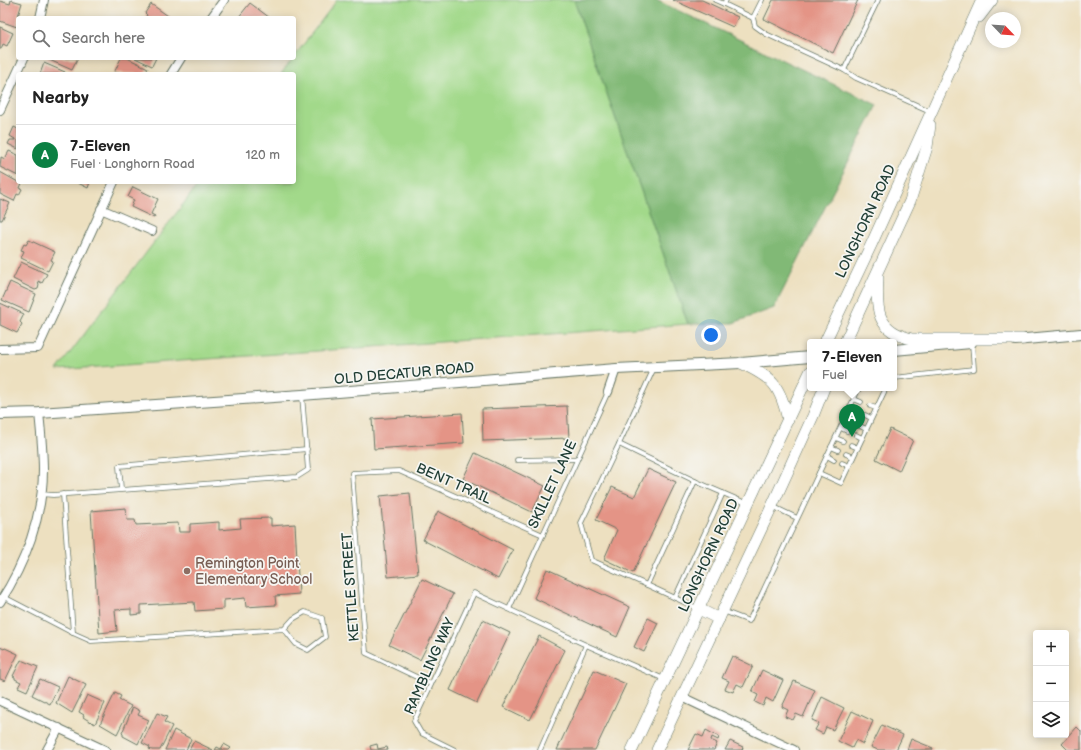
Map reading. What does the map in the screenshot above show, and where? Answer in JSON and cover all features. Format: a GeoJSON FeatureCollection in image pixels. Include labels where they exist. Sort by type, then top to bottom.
{"type":"FeatureCollection","features":[{"type":"Feature","properties":{"kind":"main road","name":"LONGHORN ROAD"},"geometry":{"type":"LineString","coordinates":[[826,339],[872,243],[982,0]]}},
{"type":"Feature","properties":{"kind":"main road","name":"LONGHORN ROAD"},"geometry":{"type":"LineString","coordinates":[[969,30],[992,0]]}},
{"type":"Feature","properties":{"kind":"main road","name":"LONGHORN ROAD"},"geometry":{"type":"LineString","coordinates":[[846,339],[910,201],[927,147],[931,112]]}},
{"type":"Feature","properties":{"kind":"main road"},"geometry":{"type":"LineString","coordinates":[[878,273],[878,309],[884,324],[894,333],[912,339],[1023,339]]}},
{"type":"Feature","properties":{"kind":"main road"},"geometry":{"type":"LineString","coordinates":[[741,362],[760,372],[774,383],[784,401],[788,420]]}},
{"type":"Feature","properties":{"kind":"main road","name":"LONGHORN ROAD"},"geometry":{"type":"LineString","coordinates":[[632,750],[664,679],[699,609],[807,379]]}},
{"type":"Feature","properties":{"kind":"main road"},"geometry":{"type":"LineString","coordinates":[[657,750],[772,506],[823,391]]}},
{"type":"Feature","properties":{"kind":"main road"},"geometry":{"type":"LineString","coordinates":[[699,609],[721,615]]}},
{"type":"Feature","properties":{"kind":"street"},"geometry":{"type":"LineString","coordinates":[[40,16],[44,0]]}},
{"type":"Feature","properties":{"kind":"street"},"geometry":{"type":"LineString","coordinates":[[212,16],[224,0]]}},
{"type":"Feature","properties":{"kind":"street"},"geometry":{"type":"LineString","coordinates":[[18,72],[23,60]]}},
{"type":"Feature","properties":{"kind":"street"},"geometry":{"type":"LineString","coordinates":[[172,72],[181,60]]}},
{"type":"Feature","properties":{"kind":"street"},"geometry":{"type":"LineString","coordinates":[[0,110],[16,75]]}},
{"type":"Feature","properties":{"kind":"street"},"geometry":{"type":"LineString","coordinates":[[0,349],[38,348],[113,184]]}},
{"type":"Feature","properties":{"kind":"street"},"geometry":{"type":"LineString","coordinates":[[101,209],[152,231]]}},
{"type":"Feature","properties":{"kind":"street"},"geometry":{"type":"LineString","coordinates":[[897,350],[1081,334]]}},
{"type":"Feature","properties":{"kind":"street","name":"OLD DECATUR ROAD"},"geometry":{"type":"LineString","coordinates":[[0,414],[39,413],[302,395],[616,369],[807,357]]}},
{"type":"Feature","properties":{"kind":"street","name":"SKILLET LANE"},"geometry":{"type":"LineString","coordinates":[[608,392],[616,369]]}},
{"type":"Feature","properties":{"kind":"street"},"geometry":{"type":"LineString","coordinates":[[2,599],[24,560],[38,512],[43,471],[39,413]]}},
{"type":"Feature","properties":{"kind":"street"},"geometry":{"type":"LineString","coordinates":[[682,697],[794,750]]}},
{"type":"Feature","properties":{"kind":"street"},"geometry":{"type":"LineString","coordinates":[[0,701],[105,750]]}},
{"type":"Feature","properties":{"kind":"street"},"geometry":{"type":"LineString","coordinates":[[47,750],[59,728]]}},
{"type":"Feature","properties":{"kind":"lane"},"geometry":{"type":"LineString","coordinates":[[715,0],[725,2],[753,18]]}},
{"type":"Feature","properties":{"kind":"lane"},"geometry":{"type":"LineString","coordinates":[[762,0],[753,18],[755,26],[766,34],[844,70],[856,78],[931,112]]}},
{"type":"Feature","properties":{"kind":"lane"},"geometry":{"type":"LineString","coordinates":[[844,70],[878,0]]}},
{"type":"Feature","properties":{"kind":"lane"},"geometry":{"type":"LineString","coordinates":[[897,378],[974,369],[972,343]]}},
{"type":"Feature","properties":{"kind":"lane"},"geometry":{"type":"LineString","coordinates":[[655,367],[581,523],[591,560],[699,609]]}},
{"type":"Feature","properties":{"kind":"lane"},"geometry":{"type":"LineString","coordinates":[[721,615],[749,622],[858,391]]}},
{"type":"Feature","properties":{"kind":"lane"},"geometry":{"type":"LineString","coordinates":[[819,473],[841,483],[884,391]]}},
{"type":"Feature","properties":{"kind":"lane","name":"SKILLET LANE"},"geometry":{"type":"LineString","coordinates":[[509,609],[608,392]]}},
{"type":"Feature","properties":{"kind":"lane"},"geometry":{"type":"LineString","coordinates":[[41,494],[53,495],[297,477],[308,470],[302,395]]}},
{"type":"Feature","properties":{"kind":"lane"},"geometry":{"type":"LineString","coordinates":[[854,399],[861,402]]}},
{"type":"Feature","properties":{"kind":"lane"},"geometry":{"type":"LineString","coordinates":[[870,406],[876,408]]}},
{"type":"Feature","properties":{"kind":"lane"},"geometry":{"type":"LineString","coordinates":[[850,409],[856,412]]}},
{"type":"Feature","properties":{"kind":"lane"},"geometry":{"type":"LineString","coordinates":[[865,415],[872,418]]}},
{"type":"Feature","properties":{"kind":"lane"},"geometry":{"type":"LineString","coordinates":[[845,419],[852,422]]}},
{"type":"Feature","properties":{"kind":"lane"},"geometry":{"type":"LineString","coordinates":[[860,426],[866,429]]}},
{"type":"Feature","properties":{"kind":"lane"},"geometry":{"type":"LineString","coordinates":[[841,428],[847,431]]}},
{"type":"Feature","properties":{"kind":"lane"},"geometry":{"type":"LineString","coordinates":[[856,435],[862,438]]}},
{"type":"Feature","properties":{"kind":"lane"},"geometry":{"type":"LineString","coordinates":[[836,438],[843,441]]}},
{"type":"Feature","properties":{"kind":"lane"},"geometry":{"type":"LineString","coordinates":[[619,444],[748,504]]}},
{"type":"Feature","properties":{"kind":"lane"},"geometry":{"type":"LineString","coordinates":[[851,445],[858,448]]}},
{"type":"Feature","properties":{"kind":"lane"},"geometry":{"type":"LineString","coordinates":[[831,447],[838,450]]}},
{"type":"Feature","properties":{"kind":"lane"},"geometry":{"type":"LineString","coordinates":[[121,489],[120,466],[307,449]]}},
{"type":"Feature","properties":{"kind":"lane"},"geometry":{"type":"LineString","coordinates":[[846,454],[853,457]]}},
{"type":"Feature","properties":{"kind":"lane"},"geometry":{"type":"LineString","coordinates":[[827,456],[834,460]]}},
{"type":"Feature","properties":{"kind":"lane"},"geometry":{"type":"LineString","coordinates":[[517,460],[577,459]]}},
{"type":"Feature","properties":{"kind":"lane"},"geometry":{"type":"LineString","coordinates":[[842,463],[849,466]]}},
{"type":"Feature","properties":{"kind":"lane","name":"BENT TRAIL"},"geometry":{"type":"LineString","coordinates":[[352,473],[399,471],[543,535]]}},
{"type":"Feature","properties":{"kind":"lane","name":"KETTLE STREET"},"geometry":{"type":"LineString","coordinates":[[352,473],[366,653],[431,684]]}},
{"type":"Feature","properties":{"kind":"lane"},"geometry":{"type":"LineString","coordinates":[[647,585],[696,481]]}},
{"type":"Feature","properties":{"kind":"lane"},"geometry":{"type":"LineString","coordinates":[[675,598],[723,493]]}},
{"type":"Feature","properties":{"kind":"lane"},"geometry":{"type":"LineString","coordinates":[[63,494],[73,633]]}},
{"type":"Feature","properties":{"kind":"lane"},"geometry":{"type":"LineString","coordinates":[[772,506],[797,518]]}},
{"type":"Feature","properties":{"kind":"lane","name":"RAMBLING WAY"},"geometry":{"type":"LineString","coordinates":[[455,750],[421,734],[414,721],[474,593],[509,609]]}},
{"type":"Feature","properties":{"kind":"lane"},"geometry":{"type":"LineString","coordinates":[[2,599],[91,641],[284,629],[292,619],[304,612],[322,618],[325,638],[308,650],[296,644],[284,629]]}},
{"type":"Feature","properties":{"kind":"lane"},"geometry":{"type":"LineString","coordinates":[[509,609],[664,679]]}},
{"type":"Feature","properties":{"kind":"lane"},"geometry":{"type":"LineString","coordinates":[[540,750],[586,645]]}},
{"type":"Feature","properties":{"kind":"green space"},"geometry":{"type":"Polygon","coordinates":[[[337,0],[574,0],[688,324],[57,370],[198,184],[296,184],[296,72],[283,72],[292,60],[296,60],[296,54],[337,0]]]}},
{"type":"Feature","properties":{"kind":"green space"},"geometry":{"type":"Polygon","coordinates":[[[574,0],[656,0],[877,105],[774,308],[733,323],[688,324],[574,0]]]}},
{"type":"Feature","properties":{"kind":"building"},"geometry":{"type":"Polygon","coordinates":[[[11,0],[22,3],[18,16],[16,16],[16,27],[0,21],[0,1],[10,4],[11,0]]]}},
{"type":"Feature","properties":{"kind":"building"},"geometry":{"type":"Polygon","coordinates":[[[673,0],[702,0],[738,17],[733,27],[673,0]]]}},
{"type":"Feature","properties":{"kind":"building"},"geometry":{"type":"Polygon","coordinates":[[[773,0],[858,0],[833,53],[764,19],[773,0]]]}},
{"type":"Feature","properties":{"kind":"building"},"geometry":{"type":"Polygon","coordinates":[[[250,3],[267,16],[240,16],[250,3]]]}},
{"type":"Feature","properties":{"kind":"building"},"geometry":{"type":"Polygon","coordinates":[[[151,4],[168,16],[146,16],[145,13],[151,4]]]}},
{"type":"Feature","properties":{"kind":"building"},"geometry":{"type":"Polygon","coordinates":[[[0,27],[13,33],[7,46],[3,44],[1,49],[0,49],[0,27]]]}},
{"type":"Feature","properties":{"kind":"building"},"geometry":{"type":"Polygon","coordinates":[[[50,60],[77,60],[72,70],[50,60]]]}},
{"type":"Feature","properties":{"kind":"building"},"geometry":{"type":"Polygon","coordinates":[[[120,60],[131,60],[148,68],[146,72],[114,72],[120,60]]]}},
{"type":"Feature","properties":{"kind":"building"},"geometry":{"type":"Polygon","coordinates":[[[139,60],[155,60],[152,66],[139,60]]]}},
{"type":"Feature","properties":{"kind":"building"},"geometry":{"type":"Polygon","coordinates":[[[44,63],[65,72],[41,72],[44,63]]]}},
{"type":"Feature","properties":{"kind":"building"},"geometry":{"type":"Polygon","coordinates":[[[14,127],[16,128],[16,148],[8,144],[10,140],[15,140],[10,136],[14,127]]]}},
{"type":"Feature","properties":{"kind":"building"},"geometry":{"type":"Polygon","coordinates":[[[9,151],[16,154],[16,175],[0,167],[1,157],[5,159],[9,151]]]}},
{"type":"Feature","properties":{"kind":"building"},"geometry":{"type":"Polygon","coordinates":[[[0,172],[16,181],[16,184],[22,184],[20,188],[22,189],[19,195],[17,194],[14,201],[0,194],[0,172]]]}},
{"type":"Feature","properties":{"kind":"building"},"geometry":{"type":"Polygon","coordinates":[[[80,184],[89,184],[88,188],[80,184]]]}},
{"type":"Feature","properties":{"kind":"building"},"geometry":{"type":"Polygon","coordinates":[[[133,187],[158,199],[151,214],[155,216],[154,218],[131,207],[134,200],[128,197],[133,187]]]}},
{"type":"Feature","properties":{"kind":"building"},"geometry":{"type":"Polygon","coordinates":[[[0,199],[10,203],[2,220],[0,220],[0,199]]]}},
{"type":"Feature","properties":{"kind":"building"},"geometry":{"type":"Polygon","coordinates":[[[29,240],[55,252],[51,260],[53,261],[48,271],[21,258],[24,251],[21,250],[24,244],[26,245],[29,240]]]}},
{"type":"Feature","properties":{"kind":"building"},"geometry":{"type":"Polygon","coordinates":[[[21,262],[47,274],[42,283],[38,281],[38,289],[35,290],[13,279],[21,262]]]}},
{"type":"Feature","properties":{"kind":"building"},"geometry":{"type":"Polygon","coordinates":[[[10,282],[36,294],[29,312],[2,300],[10,282]]]}},
{"type":"Feature","properties":{"kind":"building"},"geometry":{"type":"Polygon","coordinates":[[[0,303],[24,314],[20,322],[22,324],[17,333],[0,325],[0,303]]]}},
{"type":"Feature","properties":{"kind":"building"},"geometry":{"type":"Polygon","coordinates":[[[567,406],[569,438],[483,441],[482,409],[567,406]]]}},
{"type":"Feature","properties":{"kind":"building"},"geometry":{"type":"Polygon","coordinates":[[[462,413],[464,443],[374,449],[372,419],[462,413]]]}},
{"type":"Feature","properties":{"kind":"building"},"geometry":{"type":"Polygon","coordinates":[[[890,429],[913,440],[899,471],[876,459],[890,429]]]}},
{"type":"Feature","properties":{"kind":"building"},"geometry":{"type":"Polygon","coordinates":[[[475,453],[545,486],[532,512],[463,479],[475,453]]]}},
{"type":"Feature","properties":{"kind":"building"},"geometry":{"type":"Polygon","coordinates":[[[648,469],[676,482],[633,573],[604,559],[617,530],[596,520],[612,487],[634,497],[648,469]]]}},
{"type":"Feature","properties":{"kind":"building"},"geometry":{"type":"Polygon","coordinates":[[[410,493],[418,574],[388,577],[380,496],[410,493]]]}},
{"type":"Feature","properties":{"kind":"building"},"geometry":{"type":"Polygon","coordinates":[[[126,508],[127,520],[135,520],[136,525],[178,523],[179,532],[190,532],[190,524],[219,522],[219,530],[241,528],[240,519],[271,518],[271,526],[295,524],[299,594],[275,596],[276,605],[246,607],[245,598],[224,600],[224,609],[195,611],[194,602],[141,605],[141,614],[131,615],[131,609],[115,610],[117,631],[99,633],[91,511],[126,508]]]}},
{"type":"Feature","properties":{"kind":"building"},"geometry":{"type":"Polygon","coordinates":[[[438,511],[513,550],[498,579],[423,540],[438,511]]]}},
{"type":"Feature","properties":{"kind":"building"},"geometry":{"type":"Polygon","coordinates":[[[547,569],[630,607],[617,637],[534,598],[547,569]]]}},
{"type":"Feature","properties":{"kind":"building"},"geometry":{"type":"Polygon","coordinates":[[[422,579],[453,594],[420,660],[389,645],[422,579]]]}},
{"type":"Feature","properties":{"kind":"building"},"geometry":{"type":"Polygon","coordinates":[[[648,618],[658,623],[644,652],[634,647],[648,618]]]}},
{"type":"Feature","properties":{"kind":"building"},"geometry":{"type":"Polygon","coordinates":[[[483,620],[510,633],[477,703],[450,690],[483,620]]]}},
{"type":"Feature","properties":{"kind":"building"},"geometry":{"type":"Polygon","coordinates":[[[539,636],[565,650],[530,720],[503,707],[539,636]]]}},
{"type":"Feature","properties":{"kind":"building"},"geometry":{"type":"Polygon","coordinates":[[[0,647],[18,654],[5,681],[0,679],[0,647]]]}},
{"type":"Feature","properties":{"kind":"building"},"geometry":{"type":"Polygon","coordinates":[[[732,656],[753,666],[743,687],[737,684],[733,692],[725,689],[729,681],[722,678],[732,656]]]}},
{"type":"Feature","properties":{"kind":"building"},"geometry":{"type":"Polygon","coordinates":[[[21,660],[38,667],[27,691],[18,687],[21,682],[13,676],[21,660]]]}},
{"type":"Feature","properties":{"kind":"building"},"geometry":{"type":"Polygon","coordinates":[[[594,670],[626,684],[595,750],[557,750],[594,670]]]}},
{"type":"Feature","properties":{"kind":"building"},"geometry":{"type":"Polygon","coordinates":[[[762,670],[783,680],[773,702],[766,698],[763,706],[755,702],[758,695],[752,692],[762,670]]]}},
{"type":"Feature","properties":{"kind":"building"},"geometry":{"type":"Polygon","coordinates":[[[68,676],[86,685],[72,713],[56,703],[68,676]]]}},
{"type":"Feature","properties":{"kind":"building"},"geometry":{"type":"Polygon","coordinates":[[[40,679],[58,687],[50,704],[32,695],[40,679]]]}},
{"type":"Feature","properties":{"kind":"building"},"geometry":{"type":"Polygon","coordinates":[[[794,681],[815,690],[803,717],[796,714],[793,720],[785,717],[788,710],[782,707],[794,681]]]}},
{"type":"Feature","properties":{"kind":"building"},"geometry":{"type":"Polygon","coordinates":[[[115,693],[121,696],[119,700],[131,706],[117,734],[100,724],[115,693]]]}},
{"type":"Feature","properties":{"kind":"building"},"geometry":{"type":"Polygon","coordinates":[[[87,695],[105,703],[95,724],[83,717],[84,715],[79,712],[87,695]]]}},
{"type":"Feature","properties":{"kind":"building"},"geometry":{"type":"Polygon","coordinates":[[[822,697],[844,708],[833,730],[826,727],[823,734],[815,730],[819,723],[812,720],[822,697]]]}},
{"type":"Feature","properties":{"kind":"building"},"geometry":{"type":"Polygon","coordinates":[[[133,707],[140,711],[138,715],[149,720],[138,744],[123,736],[122,733],[133,707]]]}},
{"type":"Feature","properties":{"kind":"building"},"geometry":{"type":"Polygon","coordinates":[[[852,711],[873,721],[863,744],[856,740],[852,748],[838,741],[852,711]]]}},
{"type":"Feature","properties":{"kind":"building"},"geometry":{"type":"Polygon","coordinates":[[[157,713],[167,717],[164,722],[172,726],[160,750],[152,750],[149,749],[150,747],[142,743],[157,713]]]}},
{"type":"Feature","properties":{"kind":"building"},"geometry":{"type":"Polygon","coordinates":[[[882,725],[903,735],[896,750],[878,750],[871,747],[882,725]]]}},
{"type":"Feature","properties":{"kind":"building"},"geometry":{"type":"Polygon","coordinates":[[[1077,727],[1081,731],[1081,750],[1068,750],[1062,744],[1069,738],[1077,727]]]}},
{"type":"Feature","properties":{"kind":"building"},"geometry":{"type":"Polygon","coordinates":[[[174,730],[191,739],[186,750],[165,750],[174,730]]]}},
{"type":"Feature","properties":{"kind":"building"},"geometry":{"type":"Polygon","coordinates":[[[706,730],[719,737],[718,740],[712,737],[711,740],[717,743],[714,750],[688,750],[696,734],[703,737],[706,730]]]}},
{"type":"Feature","properties":{"kind":"building"},"geometry":{"type":"Polygon","coordinates":[[[911,739],[933,748],[932,750],[907,750],[911,739]]]}},
{"type":"Feature","properties":{"kind":"building"},"geometry":{"type":"Polygon","coordinates":[[[194,741],[213,750],[189,750],[194,741]]]}},
{"type":"Feature","properties":{"kind":"building"},"geometry":{"type":"Polygon","coordinates":[[[730,741],[743,747],[742,750],[725,750],[730,741]]]}},
{"type":"Feature","properties":{"kind":"building"},"geometry":{"type":"Polygon","coordinates":[[[224,744],[231,748],[229,750],[215,750],[217,747],[221,749],[224,744]]]}},
{"type":"Feature","properties":{"kind":"building"},"geometry":{"type":"Polygon","coordinates":[[[377,744],[378,749],[387,747],[388,750],[371,750],[370,746],[377,744]]]}},
{"type":"Feature","properties":{"kind":"place","name":"7-Eleven"},"geometry":{"type":"Point","coordinates":[852,437]}},
{"type":"Feature","properties":{"kind":"place","name":"Remington Point Elementary School"},"geometry":{"type":"Point","coordinates":[187,571]}}]}
